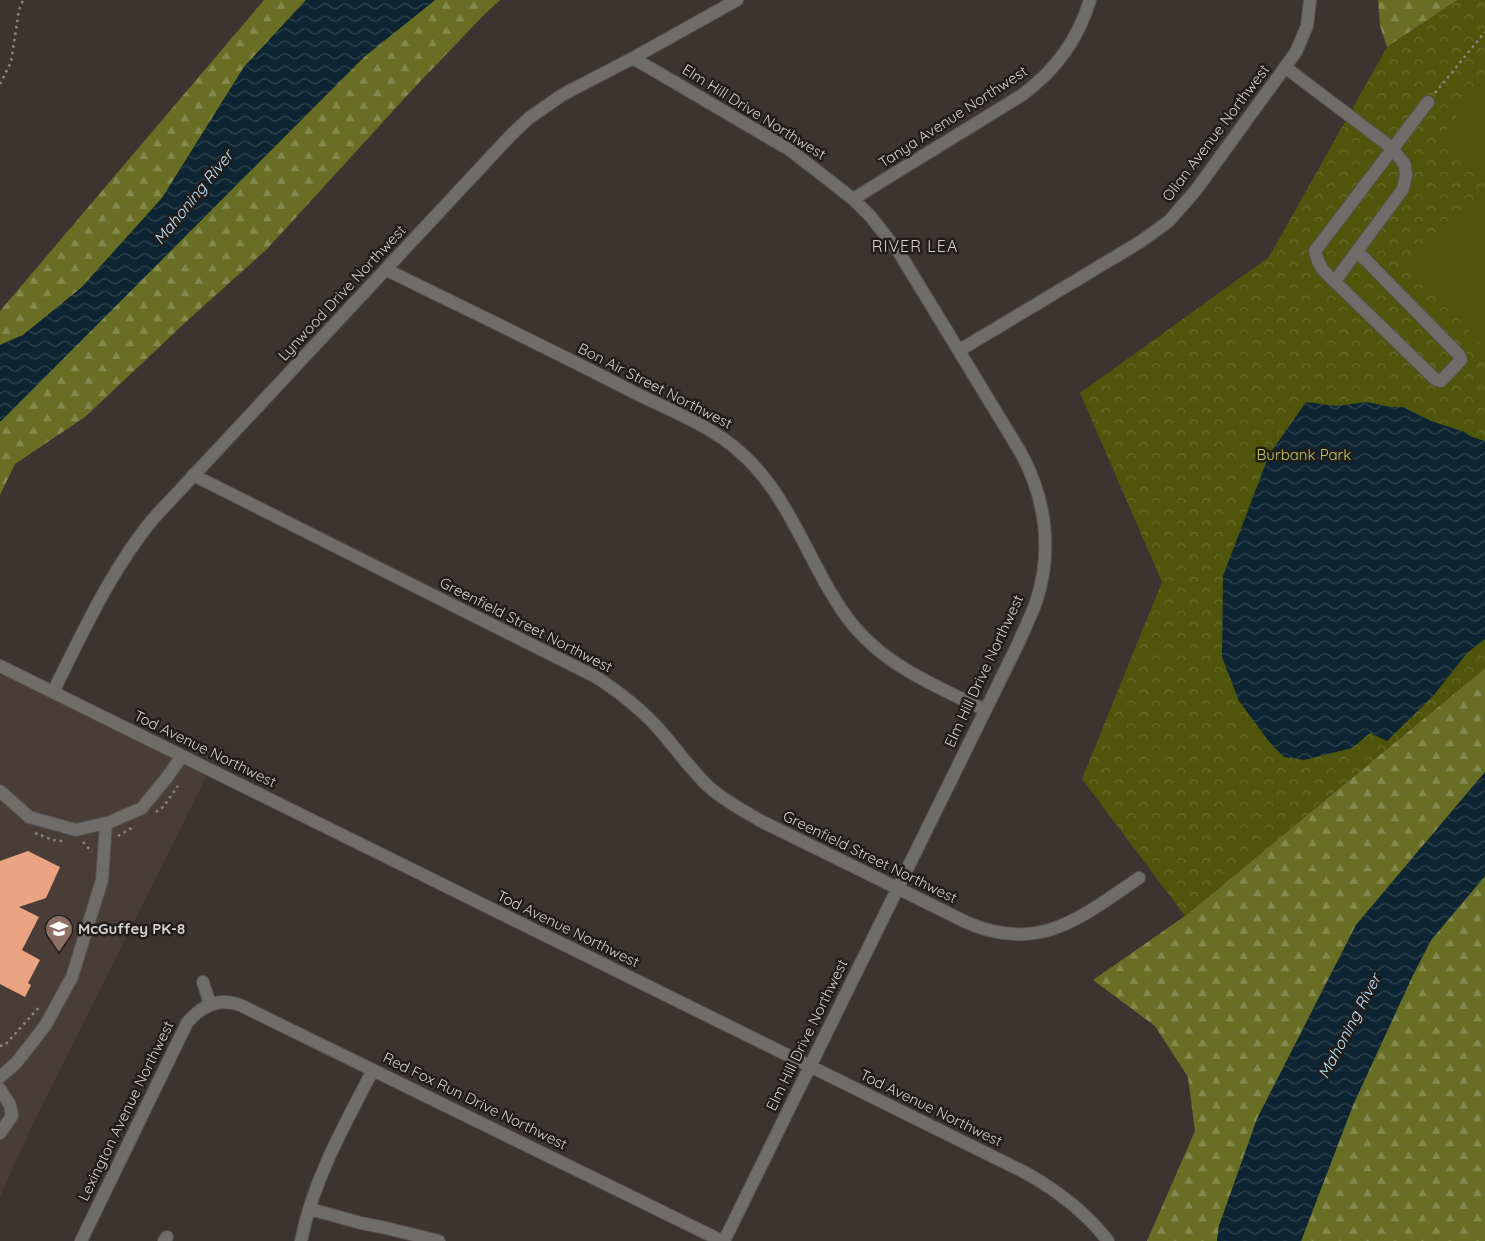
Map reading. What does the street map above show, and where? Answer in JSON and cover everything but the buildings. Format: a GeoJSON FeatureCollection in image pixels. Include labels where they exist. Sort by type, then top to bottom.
{"type":"FeatureCollection","features":[{"type":"Feature","properties":{"kind":"street","name":"Lynwood Drive Northwest"},"geometry":{"type":"LineString","coordinates":[[53,692],[101,596],[122,561],[152,520],[511,135],[529,118],[562,95],[737,0]]}},
{"type":"Feature","properties":{"kind":"street","name":"Tanya Avenue Northwest"},"geometry":{"type":"LineString","coordinates":[[853,199],[1005,106],[1037,84],[1052,69],[1072,43],[1080,28],[1090,0]]}},
{"type":"Feature","properties":{"kind":"street","name":"Olian Avenue Northwest"},"geometry":{"type":"LineString","coordinates":[[960,350],[1140,242],[1169,221],[1196,190],[1285,68],[1303,40],[1310,1]]}},
{"type":"Feature","properties":{"kind":"street","name":"Elm Hill Drive Northwest"},"geometry":{"type":"LineString","coordinates":[[633,58],[790,150],[853,199],[871,217],[900,254],[960,350],[1029,467],[1040,498],[1045,532],[1044,568],[1036,603],[1018,644],[723,1241]]}},
{"type":"Feature","properties":{"kind":"street"},"geometry":{"type":"LineString","coordinates":[[1285,68],[1392,148],[1405,165],[1406,175],[1403,189],[1335,281]]}},
{"type":"Feature","properties":{"kind":"street"},"geometry":{"type":"LineString","coordinates":[[1357,251],[1459,355],[1461,360],[1441,381],[1435,379],[1323,270],[1315,251],[1428,102]]}},
{"type":"Feature","properties":{"kind":"street","name":"Bon Air Street Northwest"},"geometry":{"type":"LineString","coordinates":[[387,270],[622,386],[730,443],[752,463],[770,484],[838,604],[862,636],[880,653],[900,667],[985,710]]}},
{"type":"Feature","properties":{"kind":"street","name":"Greenfield Street Northwest"},"geometry":{"type":"LineString","coordinates":[[193,475],[596,677],[642,711],[693,771],[728,802],[759,820],[979,928],[1002,934],[1023,935],[1048,931],[1070,923],[1139,878]]}},
{"type":"Feature","properties":{"kind":"street","name":"Tod Avenue Northwest"},"geometry":{"type":"LineString","coordinates":[[0,666],[1050,1186],[1090,1219],[1108,1241]]}},
{"type":"Feature","properties":{"kind":"street"},"geometry":{"type":"LineString","coordinates":[[0,791],[29,817],[76,830],[106,822],[142,808],[182,756]]}},
{"type":"Feature","properties":{"kind":"street"},"geometry":{"type":"LineString","coordinates":[[0,1077],[16,1063],[45,1026],[72,977],[102,880],[106,822]]}},
{"type":"Feature","properties":{"kind":"street"},"geometry":{"type":"LineString","coordinates":[[203,982],[210,1004]]}},
{"type":"Feature","properties":{"kind":"street","name":"Red Fox Run Drive Northwest"},"geometry":{"type":"LineString","coordinates":[[210,1004],[224,1002],[240,1005],[723,1241]]}},
{"type":"Feature","properties":{"kind":"street","name":"Lexington Avenue Northwest"},"geometry":{"type":"LineString","coordinates":[[81,1241],[187,1023],[197,1012],[210,1004]]}},
{"type":"Feature","properties":{"kind":"street"},"geometry":{"type":"LineString","coordinates":[[301,1241],[310,1209],[328,1160],[373,1070]]}},
{"type":"Feature","properties":{"kind":"street"},"geometry":{"type":"LineString","coordinates":[[0,1089],[10,1105],[12,1116],[0,1132]]}},
{"type":"Feature","properties":{"kind":"street"},"geometry":{"type":"LineString","coordinates":[[310,1209],[361,1224],[438,1241]]}},
{"type":"Feature","properties":{"kind":"path"},"geometry":{"type":"LineString","coordinates":[[0,84],[11,62],[19,10],[24,0]]}},
{"type":"Feature","properties":{"kind":"path"},"geometry":{"type":"LineString","coordinates":[[1428,102],[1485,32]]}},
{"type":"Feature","properties":{"kind":"path"},"geometry":{"type":"LineString","coordinates":[[83,842],[93,852]]}},
{"type":"Feature","properties":{"kind":"path"},"geometry":{"type":"LineString","coordinates":[[0,1048],[37,1011],[42,1003]]}},
{"type":"Feature","properties":{"kind":"shaded area","name":"McGuffey PK-8"},"geometry":{"type":"Polygon","coordinates":[[[0,672],[207,775],[30,1130],[0,1197],[0,672]]]}},
{"type":"Feature","properties":{"kind":"green space"},"geometry":{"type":"Polygon","coordinates":[[[264,0],[306,0],[244,67],[162,198],[81,288],[23,335],[0,345],[0,311],[264,0]]]}},
{"type":"Feature","properties":{"kind":"green space"},"geometry":{"type":"Polygon","coordinates":[[[435,0],[500,0],[413,89],[267,249],[85,417],[15,464],[0,495],[0,422],[364,57],[435,0]]]}},
{"type":"Feature","properties":{"kind":"green space"},"geometry":{"type":"Polygon","coordinates":[[[1378,0],[1458,0],[1387,47],[1380,26],[1378,0]]]}},
{"type":"Feature","properties":{"kind":"green space","name":"Burbank Park"},"geometry":{"type":"Polygon","coordinates":[[[1458,0],[1485,0],[1485,668],[1185,916],[1082,779],[1162,582],[1080,393],[1269,257],[1387,47],[1458,0]]]}},
{"type":"Feature","properties":{"kind":"green space"},"geometry":{"type":"Polygon","coordinates":[[[1485,78],[1485,170],[1442,136],[1485,78]]]}},
{"type":"Feature","properties":{"kind":"green space"},"geometry":{"type":"Polygon","coordinates":[[[1485,193],[1485,350],[1411,262],[1485,193]]]}},
{"type":"Feature","properties":{"kind":"green space"},"geometry":{"type":"Polygon","coordinates":[[[1485,668],[1485,772],[1356,925],[1257,1119],[1219,1226],[1217,1241],[1147,1241],[1195,1131],[1188,1077],[1155,1026],[1093,980],[1185,916],[1485,668]]]}},
{"type":"Feature","properties":{"kind":"green space"},"geometry":{"type":"Polygon","coordinates":[[[1485,876],[1485,1241],[1301,1241],[1353,1105],[1413,975],[1431,940],[1485,876]]]}},
{"type":"Feature","properties":{"kind":"water","name":"Mahoning River"},"geometry":{"type":"Polygon","coordinates":[[[306,0],[435,0],[364,57],[0,422],[0,345],[23,335],[81,288],[162,198],[244,67],[306,0]]]}},
{"type":"Feature","properties":{"kind":"water"},"geometry":{"type":"Polygon","coordinates":[[[1306,402],[1337,406],[1367,402],[1390,407],[1403,407],[1431,421],[1485,441],[1485,639],[1467,653],[1433,696],[1387,741],[1370,733],[1352,748],[1304,760],[1284,757],[1270,743],[1239,701],[1222,657],[1223,576],[1269,455],[1306,402]]]}},
{"type":"Feature","properties":{"kind":"water","name":"Mahoning River"},"geometry":{"type":"Polygon","coordinates":[[[1485,772],[1485,876],[1431,940],[1413,975],[1353,1105],[1301,1241],[1217,1241],[1219,1226],[1257,1119],[1356,925],[1485,772]]]}},
{"type":"Feature","properties":{"kind":"place","name":"McGuffey PK-8"},"geometry":{"type":"Point","coordinates":[59,953]}},
{"type":"Feature","properties":{"kind":"district","name":"RIVER LEA"},"geometry":{"type":"Point","coordinates":[915,246]}}]}
